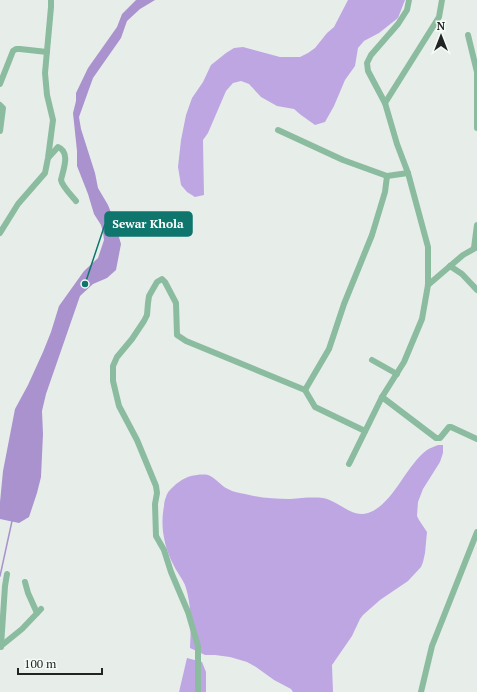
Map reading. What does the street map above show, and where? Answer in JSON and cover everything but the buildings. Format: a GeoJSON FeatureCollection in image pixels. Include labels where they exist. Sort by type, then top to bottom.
{"type":"FeatureCollection","features":[{"type":"Feature","properties":{"kind":"street"},"geometry":{"type":"LineString","coordinates":[[0,233],[18,204],[45,173],[53,120],[47,95],[45,73],[51,0]]}},
{"type":"Feature","properties":{"kind":"street"},"geometry":{"type":"LineString","coordinates":[[349,464],[382,397],[404,362],[422,319],[428,285],[428,247],[408,173],[397,144],[385,103],[368,71],[367,63],[371,55],[398,24],[407,10],[409,0]]}},
{"type":"Feature","properties":{"kind":"street"},"geometry":{"type":"LineString","coordinates":[[385,103],[439,17],[442,0]]}},
{"type":"Feature","properties":{"kind":"street"},"geometry":{"type":"LineString","coordinates":[[468,35],[477,73],[477,128]]}},
{"type":"Feature","properties":{"kind":"street"},"geometry":{"type":"LineString","coordinates":[[0,84],[13,51],[20,49],[47,52]]}},
{"type":"Feature","properties":{"kind":"street"},"geometry":{"type":"LineString","coordinates":[[0,106],[3,108],[0,131]]}},
{"type":"Feature","properties":{"kind":"street"},"geometry":{"type":"LineString","coordinates":[[278,130],[343,160],[387,176],[408,173]]}},
{"type":"Feature","properties":{"kind":"street"},"geometry":{"type":"LineString","coordinates":[[48,158],[58,147],[62,149],[66,157],[61,182],[76,201]]}},
{"type":"Feature","properties":{"kind":"street"},"geometry":{"type":"LineString","coordinates":[[305,390],[329,349],[344,304],[372,236],[385,192],[387,176]]}},
{"type":"Feature","properties":{"kind":"street"},"geometry":{"type":"LineString","coordinates":[[428,285],[463,255],[475,248],[477,225]]}},
{"type":"Feature","properties":{"kind":"street"},"geometry":{"type":"LineString","coordinates":[[450,266],[462,274],[477,290]]}},
{"type":"Feature","properties":{"kind":"street"},"geometry":{"type":"LineString","coordinates":[[198,692],[198,646],[188,612],[171,572],[164,550],[156,536],[156,486],[138,440],[119,406],[113,381],[113,366],[117,357],[144,322],[147,315],[149,296],[157,282],[162,279],[165,282],[176,303],[177,335],[186,341],[305,390],[315,407],[365,431]]}},
{"type":"Feature","properties":{"kind":"street"},"geometry":{"type":"LineString","coordinates":[[372,360],[397,374]]}},
{"type":"Feature","properties":{"kind":"street"},"geometry":{"type":"LineString","coordinates":[[382,397],[436,438],[440,438],[451,427],[477,439]]}},
{"type":"Feature","properties":{"kind":"street"},"geometry":{"type":"LineString","coordinates":[[421,692],[432,646],[477,532]]}},
{"type":"Feature","properties":{"kind":"street"},"geometry":{"type":"LineString","coordinates":[[1,647],[7,574]]}},
{"type":"Feature","properties":{"kind":"street"},"geometry":{"type":"LineString","coordinates":[[1,647],[22,629],[39,611],[28,593],[25,582]]}},
{"type":"Feature","properties":{"kind":"shaded area"},"geometry":{"type":"Polygon","coordinates":[[[136,0],[155,0],[140,9],[127,21],[121,38],[93,78],[79,117],[98,188],[108,205],[121,244],[116,270],[107,278],[93,284],[80,296],[46,394],[42,411],[43,434],[41,477],[29,517],[19,523],[0,519],[3,471],[15,409],[43,352],[59,306],[84,271],[98,258],[104,240],[101,225],[94,214],[77,166],[73,113],[76,93],[88,68],[117,27],[122,14],[136,0]]]}},
{"type":"Feature","properties":{"kind":"shaded area"},"geometry":{"type":"Polygon","coordinates":[[[348,0],[405,0],[398,18],[379,33],[364,41],[358,48],[355,66],[345,80],[334,106],[325,122],[315,125],[294,109],[277,106],[261,97],[249,84],[241,81],[233,83],[226,91],[208,133],[203,140],[204,195],[195,197],[187,192],[181,185],[178,167],[181,140],[186,115],[192,98],[203,82],[211,65],[234,48],[243,47],[280,57],[300,57],[315,48],[334,27],[348,0]]]}},
{"type":"Feature","properties":{"kind":"shaded area"},"geometry":{"type":"Polygon","coordinates":[[[438,445],[443,445],[443,453],[440,462],[423,489],[418,502],[417,516],[427,532],[425,553],[421,567],[408,581],[380,600],[360,619],[352,636],[332,665],[333,692],[293,692],[291,689],[274,680],[247,662],[230,657],[205,655],[190,648],[191,632],[189,601],[184,582],[174,567],[165,543],[162,521],[165,500],[168,492],[175,485],[189,477],[208,475],[214,478],[225,488],[236,492],[273,498],[323,498],[351,511],[362,514],[377,509],[385,502],[419,457],[427,450],[438,445]]]}},
{"type":"Feature","properties":{"kind":"shaded area"},"geometry":{"type":"Polygon","coordinates":[[[187,658],[202,662],[206,672],[206,692],[179,692],[187,658]]]}},
{"type":"Feature","properties":{"kind":"waterway"},"geometry":{"type":"LineString","coordinates":[[0,576],[12,521]]}},
{"type":"Feature","properties":{"kind":"place","name":"Sewar Khola"},"geometry":{"type":"Point","coordinates":[85,284]}}]}
